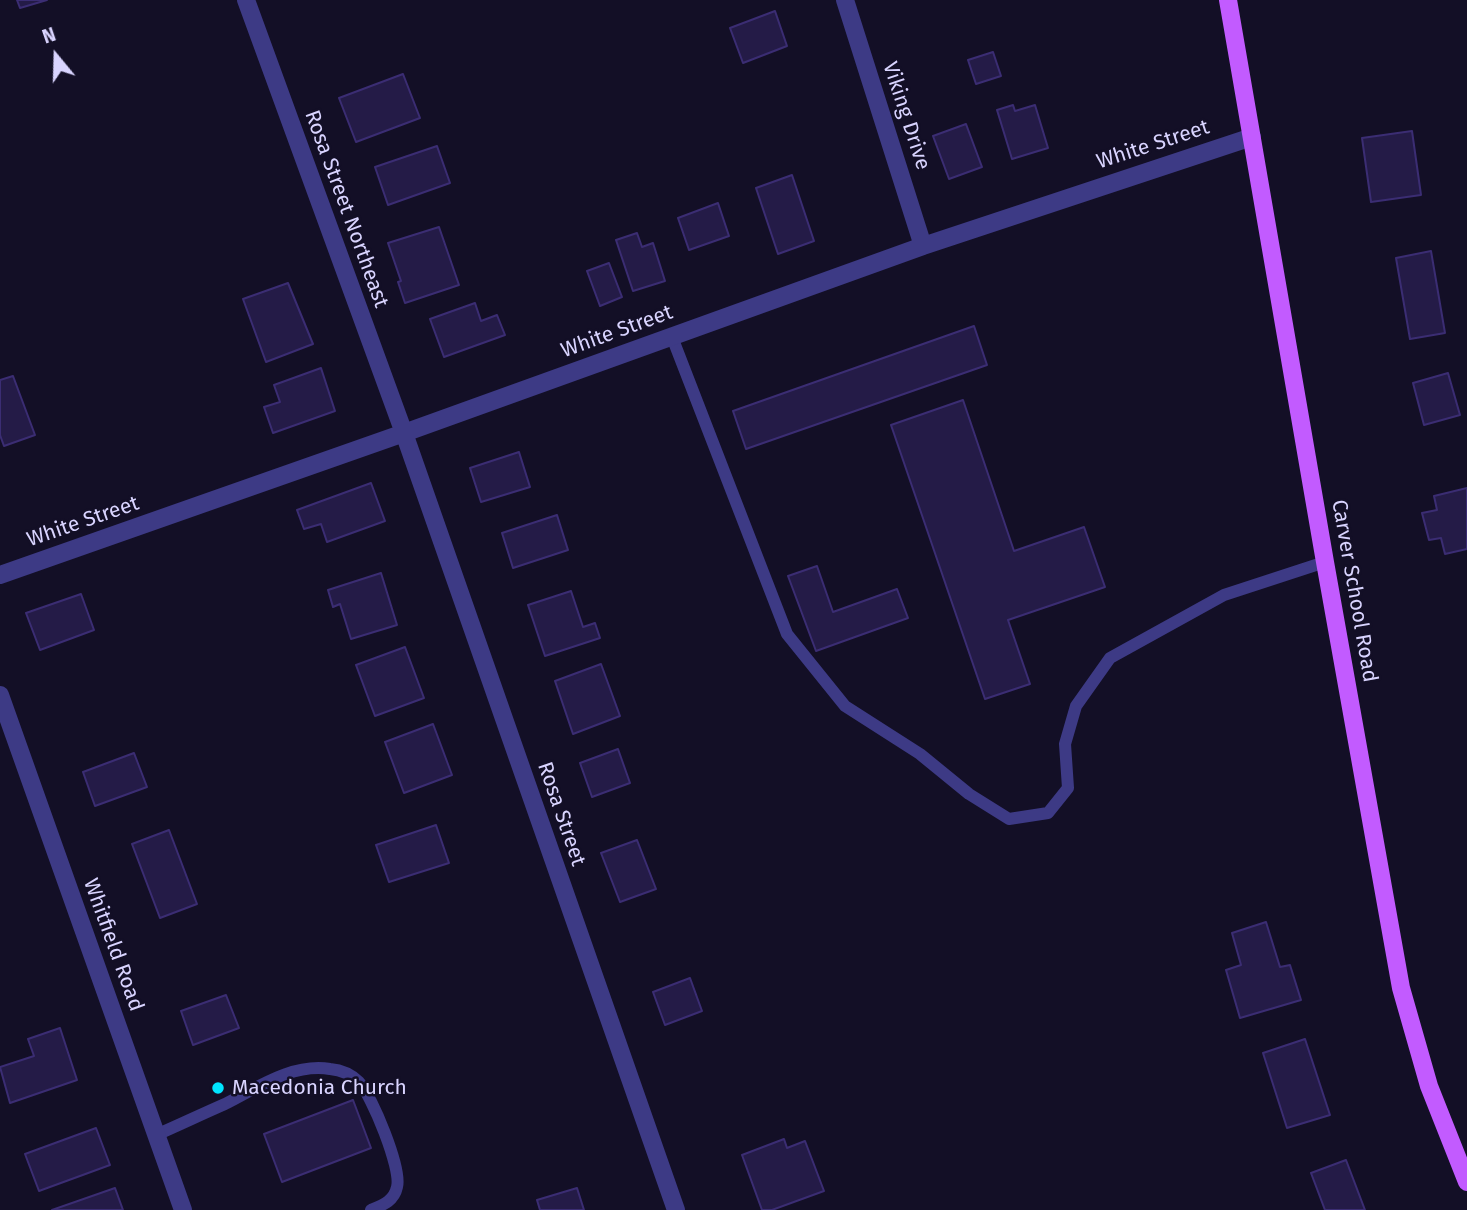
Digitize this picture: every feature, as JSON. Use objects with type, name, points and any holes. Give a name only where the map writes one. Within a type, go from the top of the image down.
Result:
[{"type":"main road","name":"Carver School Road","points":[[1228,0],[1401,988],[1429,1086],[1467,1182]]},
{"type":"street","name":"Rosa Street Northeast","points":[[246,0],[404,433]]},
{"type":"street","name":"Viking Drive","points":[[845,0],[923,246]]},
{"type":"street","name":"White Street","points":[[0,575],[923,246],[1252,137]]},
{"type":"street","name":"Rosa Street","points":[[404,433],[676,1210]]},
{"type":"street","name":"Whitfield Road","points":[[0,695],[183,1210]]},
{"type":"lane","points":[[673,337],[787,634],[845,706],[920,754],[969,794],[1009,819],[1048,813],[1068,788],[1065,744],[1076,706],[1110,658],[1224,595],[1325,562]]},
{"type":"lane","points":[[156,1135],[272,1079],[299,1070],[328,1068],[346,1073],[360,1083],[379,1119],[391,1148],[398,1185],[390,1202],[370,1210]]},
{"type":"building","points":[[17,0],[47,0],[20,8]]},
{"type":"building","points":[[775,11],[787,46],[743,63],[730,28]]},
{"type":"building","points":[[993,52],[1001,76],[976,84],[968,60]]},
{"type":"building","points":[[403,74],[420,118],[356,142],[339,98]]},
{"type":"building","points":[[1013,105],[1015,111],[1035,105],[1048,148],[1012,159],[997,110]]},
{"type":"building","points":[[966,124],[982,167],[949,179],[933,136]]},
{"type":"building","points":[[1412,131],[1421,195],[1371,202],[1362,138]]},
{"type":"building","points":[[437,146],[450,183],[388,205],[375,167]]},
{"type":"building","points":[[792,175],[814,241],[778,254],[756,188]]},
{"type":"building","points":[[718,203],[729,236],[689,250],[678,218]]},
{"type":"building","points":[[439,227],[459,285],[405,303],[398,282],[401,281],[388,243]]},
{"type":"building","points":[[637,233],[642,247],[653,243],[665,281],[633,291],[616,240]]},
{"type":"building","points":[[1431,251],[1445,333],[1410,339],[1396,258]]},
{"type":"building","points":[[609,263],[622,297],[600,306],[587,271]]},
{"type":"building","points":[[288,283],[313,344],[266,362],[243,299]]},
{"type":"building","points":[[475,303],[481,321],[497,315],[505,335],[444,357],[430,319]]},
{"type":"building","points":[[974,326],[987,365],[746,449],[733,411]]},
{"type":"building","points":[[321,368],[335,411],[273,433],[264,407],[280,402],[274,385]]},
{"type":"building","points":[[1448,373],[1460,415],[1424,425],[1413,383]]},
{"type":"building","points":[[13,376],[35,435],[4,446],[0,435],[0,380]]},
{"type":"building","points":[[963,400],[1014,551],[1084,527],[1105,587],[1008,620],[1030,684],[985,699],[891,425]]},
{"type":"building","points":[[519,452],[530,487],[481,502],[470,468]]},
{"type":"building","points":[[371,483],[385,521],[327,542],[321,524],[304,529],[297,510]]},
{"type":"building","points":[[1467,488],[1467,549],[1445,554],[1441,538],[1429,540],[1422,513],[1437,510],[1434,496]]},
{"type":"building","points":[[557,515],[568,550],[513,568],[502,533]]},
{"type":"building","points":[[817,566],[833,612],[897,589],[908,618],[816,651],[788,576]]},
{"type":"building","points":[[381,573],[397,625],[351,639],[340,604],[333,607],[328,590]]},
{"type":"building","points":[[571,591],[583,627],[595,623],[600,638],[545,656],[528,605]]},
{"type":"building","points":[[81,594],[94,630],[40,650],[26,613]]},
{"type":"building","points":[[405,647],[424,698],[375,716],[356,665]]},
{"type":"building","points":[[601,664],[620,716],[573,734],[555,681]]},
{"type":"building","points":[[433,724],[452,775],[404,793],[385,742]]},
{"type":"building","points":[[618,749],[630,783],[592,797],[580,763]]},
{"type":"building","points":[[134,753],[147,787],[95,806],[83,772]]},
{"type":"building","points":[[436,825],[449,863],[389,882],[376,845]]},
{"type":"building","points":[[169,830],[197,904],[160,918],[132,844]]},
{"type":"building","points":[[637,840],[656,889],[620,902],[601,853]]},
{"type":"building","points":[[1266,922],[1280,967],[1290,965],[1301,1000],[1240,1018],[1226,970],[1241,965],[1232,933]]},
{"type":"building","points":[[690,978],[702,1011],[665,1025],[653,992]]},
{"type":"building","points":[[226,995],[239,1028],[193,1045],[181,1011]]},
{"type":"building","points":[[60,1028],[77,1080],[10,1103],[0,1067],[34,1056],[28,1039]]},
{"type":"building","points":[[1305,1039],[1330,1115],[1287,1128],[1263,1053]]},
{"type":"building","points":[[353,1100],[371,1148],[282,1182],[264,1134]]},
{"type":"building","points":[[96,1128],[110,1165],[39,1191],[25,1154]]},
{"type":"building","points":[[784,1139],[787,1148],[805,1141],[824,1191],[772,1210],[762,1210],[742,1155]]},
{"type":"building","points":[[1346,1160],[1365,1210],[1325,1210],[1311,1173]]},
{"type":"building","points":[[115,1188],[123,1210],[52,1210]]},
{"type":"building","points":[[577,1188],[584,1210],[540,1210],[537,1200]]},
{"type":"place","name":"Macedonia Church","points":[[218,1088]]}]
